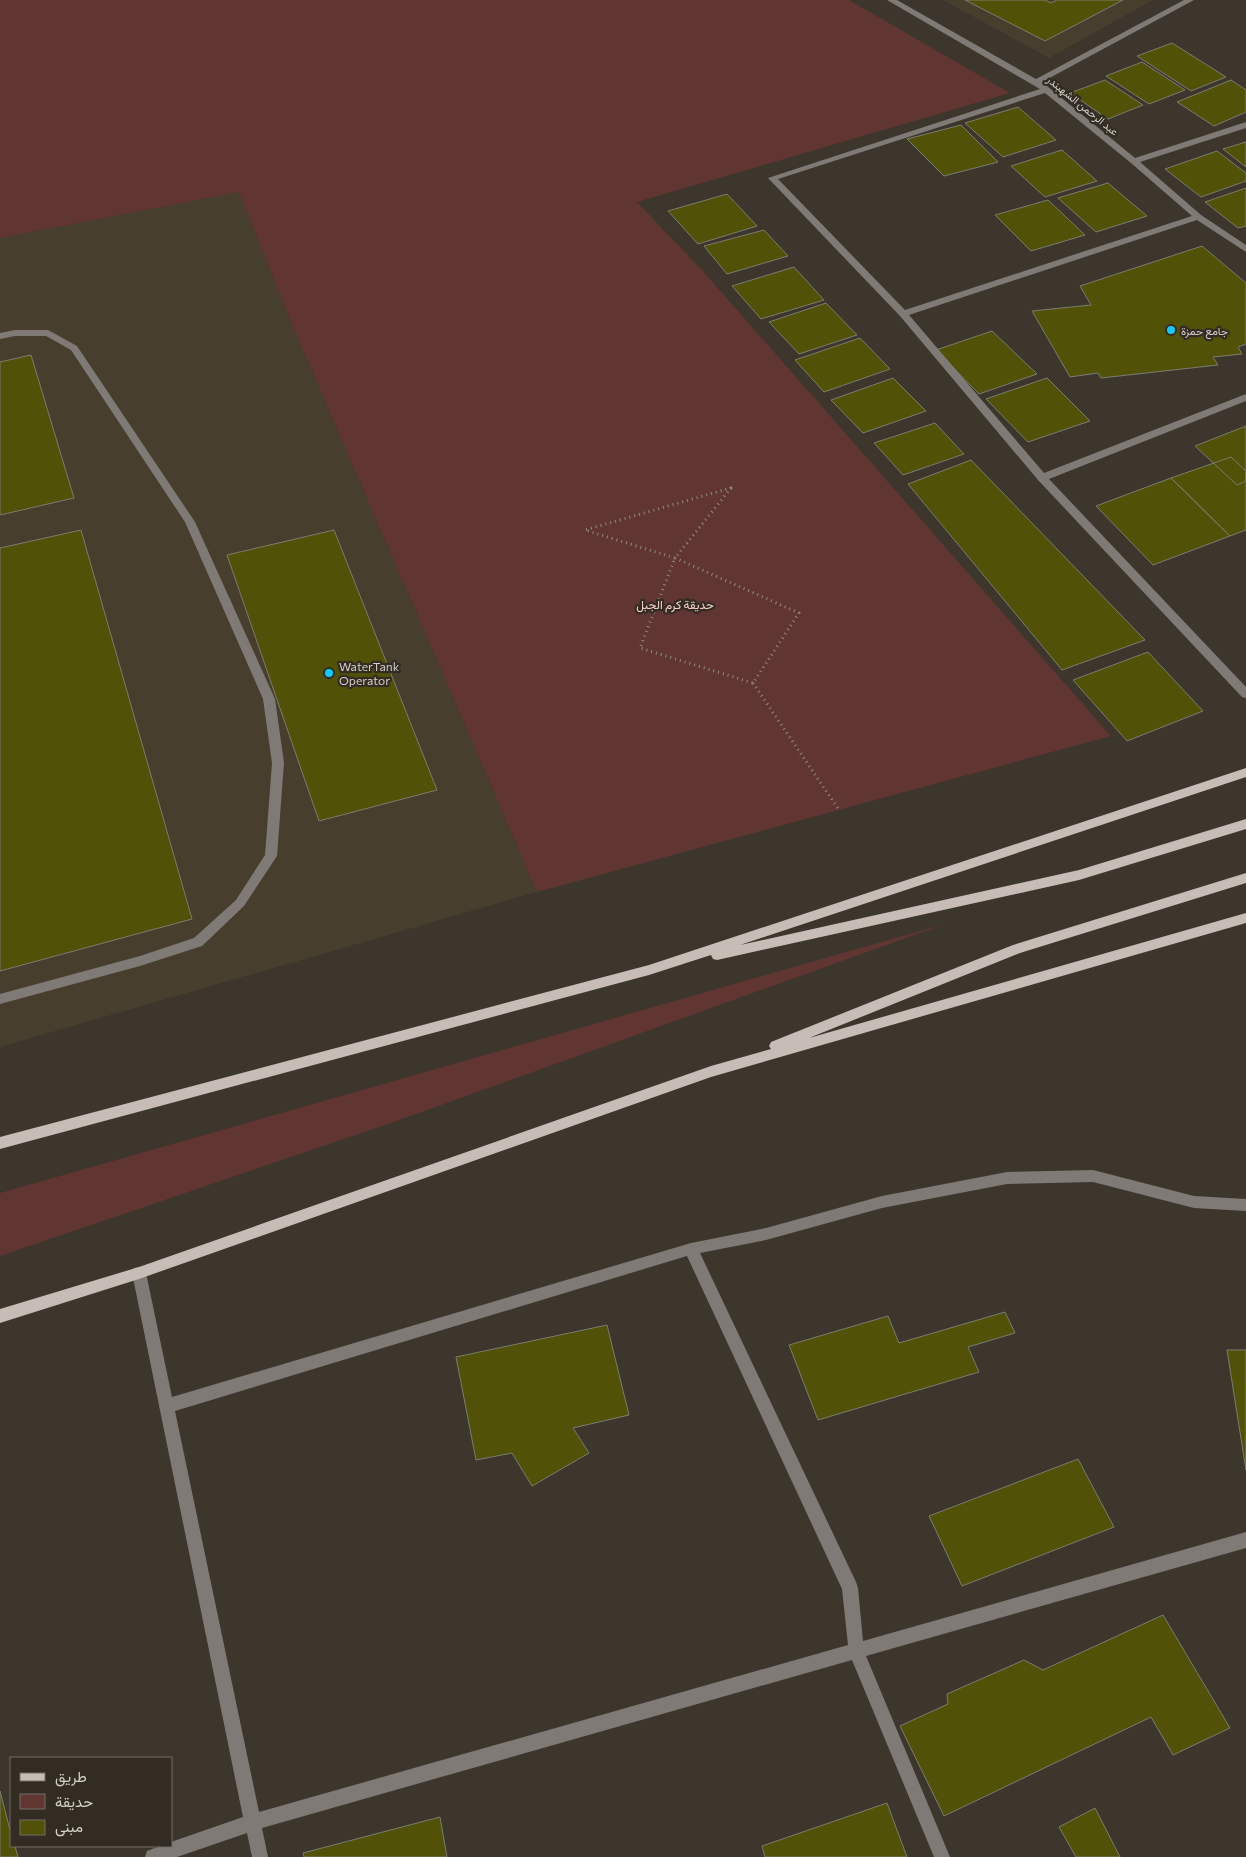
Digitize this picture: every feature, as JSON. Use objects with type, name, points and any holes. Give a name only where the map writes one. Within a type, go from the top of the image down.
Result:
[{"type":"main road","points":[[649,970],[1246,772]]},
{"type":"main road","points":[[0,1143],[649,970],[1079,875],[1246,824]]},
{"type":"main road","points":[[0,1316],[139,1273],[711,1072],[1017,949],[1246,878]]},
{"type":"main road","points":[[711,1072],[1246,918]]},
{"type":"street","name":"عبد الرحمن الشهبندر","points":[[891,0],[1036,82],[1134,161],[1198,217],[1246,249]]},
{"type":"street","points":[[1036,82],[1190,0]]},
{"type":"street","points":[[1047,90],[772,178],[903,314],[1042,478],[1246,694]]},
{"type":"street","points":[[1134,161],[1246,125]]},
{"type":"street","points":[[903,314],[1198,217]]},
{"type":"street","points":[[0,336],[15,333],[48,333],[74,348],[152,463],[190,522],[269,699],[278,763],[271,856],[240,903],[198,942],[140,961],[0,999]]},
{"type":"street","points":[[1042,478],[1246,397]]},
{"type":"street","points":[[167,1406],[691,1249],[766,1234],[882,1202],[1007,1178],[1093,1176],[1194,1202],[1246,1205]]},
{"type":"street","points":[[691,1249],[850,1588],[856,1650],[942,1857]]},
{"type":"street","points":[[139,1273],[260,1857]]},
{"type":"street","points":[[153,1857],[253,1822],[1246,1540]]},
{"type":"path","points":[[752,683],[799,613],[674,558],[585,530],[731,488],[674,558],[640,648],[752,683],[839,810]]},
{"type":"shaded area","points":[[943,0],[1153,0],[1049,58]]},
{"type":"shaded area","points":[[239,191],[296,334],[537,892],[0,1047],[0,238]]},
{"type":"green space","name":"حديقة كرم الجبل","points":[[0,0],[849,0],[1010,93],[637,202],[703,271],[1111,736],[537,892],[296,334],[239,192],[0,238]]},
{"type":"green space","points":[[945,924],[391,1123],[0,1256],[0,1193]]},
{"type":"building","points":[[965,0],[1045,0],[1051,3],[1057,0],[1123,0],[1045,41]]},
{"type":"building","points":[[1172,43],[1226,77],[1191,91],[1137,56]]},
{"type":"building","points":[[1142,62],[1185,90],[1149,104],[1106,76]]},
{"type":"building","points":[[1105,80],[1143,105],[1108,119],[1070,93]]},
{"type":"building","points":[[1231,80],[1246,90],[1246,112],[1214,126],[1177,102]]},
{"type":"building","points":[[1018,107],[1056,140],[1003,157],[965,123]]},
{"type":"building","points":[[961,125],[998,162],[944,176],[907,139]]},
{"type":"building","points":[[1246,142],[1246,167],[1223,149]]},
{"type":"building","points":[[1062,150],[1097,181],[1045,197],[1011,166]]},
{"type":"building","points":[[1217,151],[1246,173],[1246,181],[1201,197],[1165,169]]},
{"type":"building","points":[[1108,183],[1147,216],[1096,232],[1058,198]]},
{"type":"building","points":[[1246,188],[1246,226],[1238,228],[1205,202]]},
{"type":"building","points":[[727,194],[757,226],[698,244],[668,211]]},
{"type":"building","points":[[1048,200],[1085,235],[1031,251],[995,215]]},
{"type":"building","points":[[764,230],[788,256],[727,274],[704,246]]},
{"type":"building","points":[[1202,246],[1246,283],[1246,344],[1238,347],[1242,354],[1213,357],[1218,365],[1101,378],[1098,373],[1070,377],[1032,311],[1091,305],[1080,286]]},
{"type":"building","points":[[794,267],[824,300],[761,319],[732,286]]},
{"type":"building","points":[[826,303],[857,335],[799,354],[769,322]]},
{"type":"building","points":[[992,331],[1037,374],[979,394],[936,350]]},
{"type":"building","points":[[860,338],[890,369],[824,392],[795,360]]},
{"type":"building","points":[[31,355],[74,498],[0,515],[0,362]]},
{"type":"building","points":[[893,378],[926,411],[863,433],[831,400]]},
{"type":"building","points":[[1047,378],[1090,421],[1028,442],[986,399]]},
{"type":"building","points":[[935,423],[964,454],[903,475],[874,443]]},
{"type":"building","points":[[1246,426],[1246,481],[1237,485],[1195,446]]},
{"type":"building","points":[[1231,457],[1246,471],[1246,530],[1230,536],[1171,478]]},
{"type":"building","points":[[971,460],[1145,640],[1062,670],[908,484]]},
{"type":"building","points":[[1171,478],[1230,536],[1153,565],[1096,506]]},
{"type":"building","points":[[81,530],[192,919],[0,971],[0,548]]},
{"type":"building","name":"WaterTank Operator","points":[[334,530],[437,790],[319,821],[227,555]]},
{"type":"building","points":[[1148,652],[1203,711],[1127,741],[1073,680]]},
{"type":"building","points":[[1005,1312],[1015,1333],[968,1347],[979,1372],[818,1420],[789,1345],[888,1316],[899,1343]]},
{"type":"building","points":[[607,1325],[629,1415],[573,1428],[589,1453],[532,1486],[512,1453],[476,1460],[456,1357]]},
{"type":"building","points":[[1227,1350],[1246,1350],[1246,1470]]},
{"type":"building","points":[[1078,1459],[1114,1527],[962,1586],[929,1516]]},
{"type":"building","points":[[1163,1615],[1230,1728],[1173,1755],[1151,1717],[944,1816],[900,1726],[948,1704],[947,1694],[1024,1660],[1043,1670]]},
{"type":"building","points":[[0,1791],[10,1830],[10,1847],[15,1847],[18,1857],[0,1857]]},
{"type":"building","points":[[887,1803],[907,1857],[765,1857],[762,1846]]},
{"type":"building","points":[[1095,1808],[1120,1857],[1076,1857],[1059,1827]]},
{"type":"building","points":[[440,1817],[447,1857],[304,1857],[303,1853]]},
{"type":"place","name":"جامع حمزة","points":[[1171,330]]},
{"type":"place","name":"WaterTank Operator","points":[[329,673]]}]
